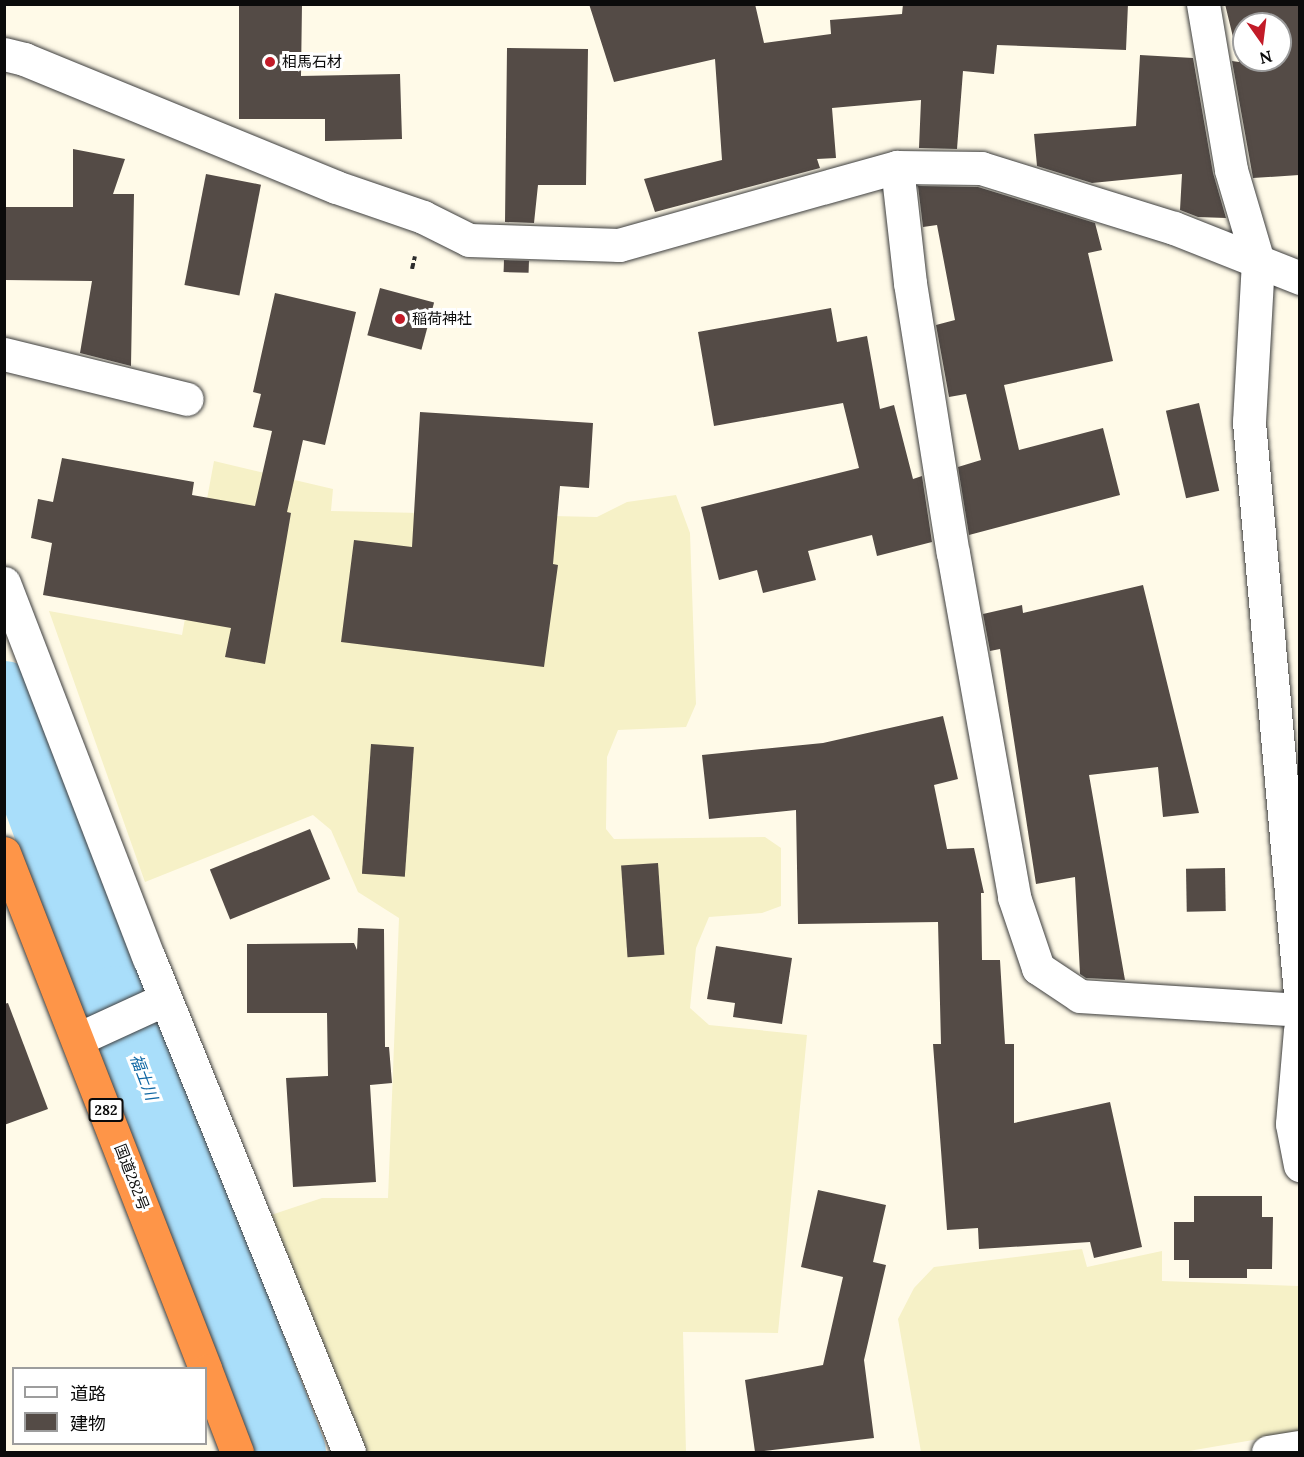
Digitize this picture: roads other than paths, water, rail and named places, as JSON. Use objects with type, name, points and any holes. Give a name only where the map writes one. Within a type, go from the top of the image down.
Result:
[{"type":"highway","name":"国道282号","points":[[4,853],[80,1038],[204,1367]]},
{"type":"highway","name":"国道282号","points":[[207,1375],[237,1452]]},
{"type":"street","points":[[1203,4],[1231,170],[1258,261],[1249,422],[1299,994]]},
{"type":"street","points":[[4,54],[24,59],[336,187],[423,218],[470,240],[619,245],[897,167],[981,168],[1174,228],[1299,278]]},
{"type":"street","points":[[897,167],[919,342],[1011,886],[1038,968],[1080,996],[1299,1010]]},
{"type":"street","points":[[4,354],[187,399]]},
{"type":"street","points":[[4,583],[164,1000],[349,1452]]},
{"type":"street","points":[[80,1038],[164,1000]]},
{"type":"street","points":[[1299,1030],[1292,1124],[1299,1165]]},
{"type":"street","points":[[1268,1452],[1299,1447]]},
{"type":"waterway","name":"福士川","points":[[4,699],[116,1004],[288,1452]]},
{"type":"place","name":"相馬石材","points":[[270,62]]},
{"type":"place","name":"稲荷神社","points":[[400,319]]}]
